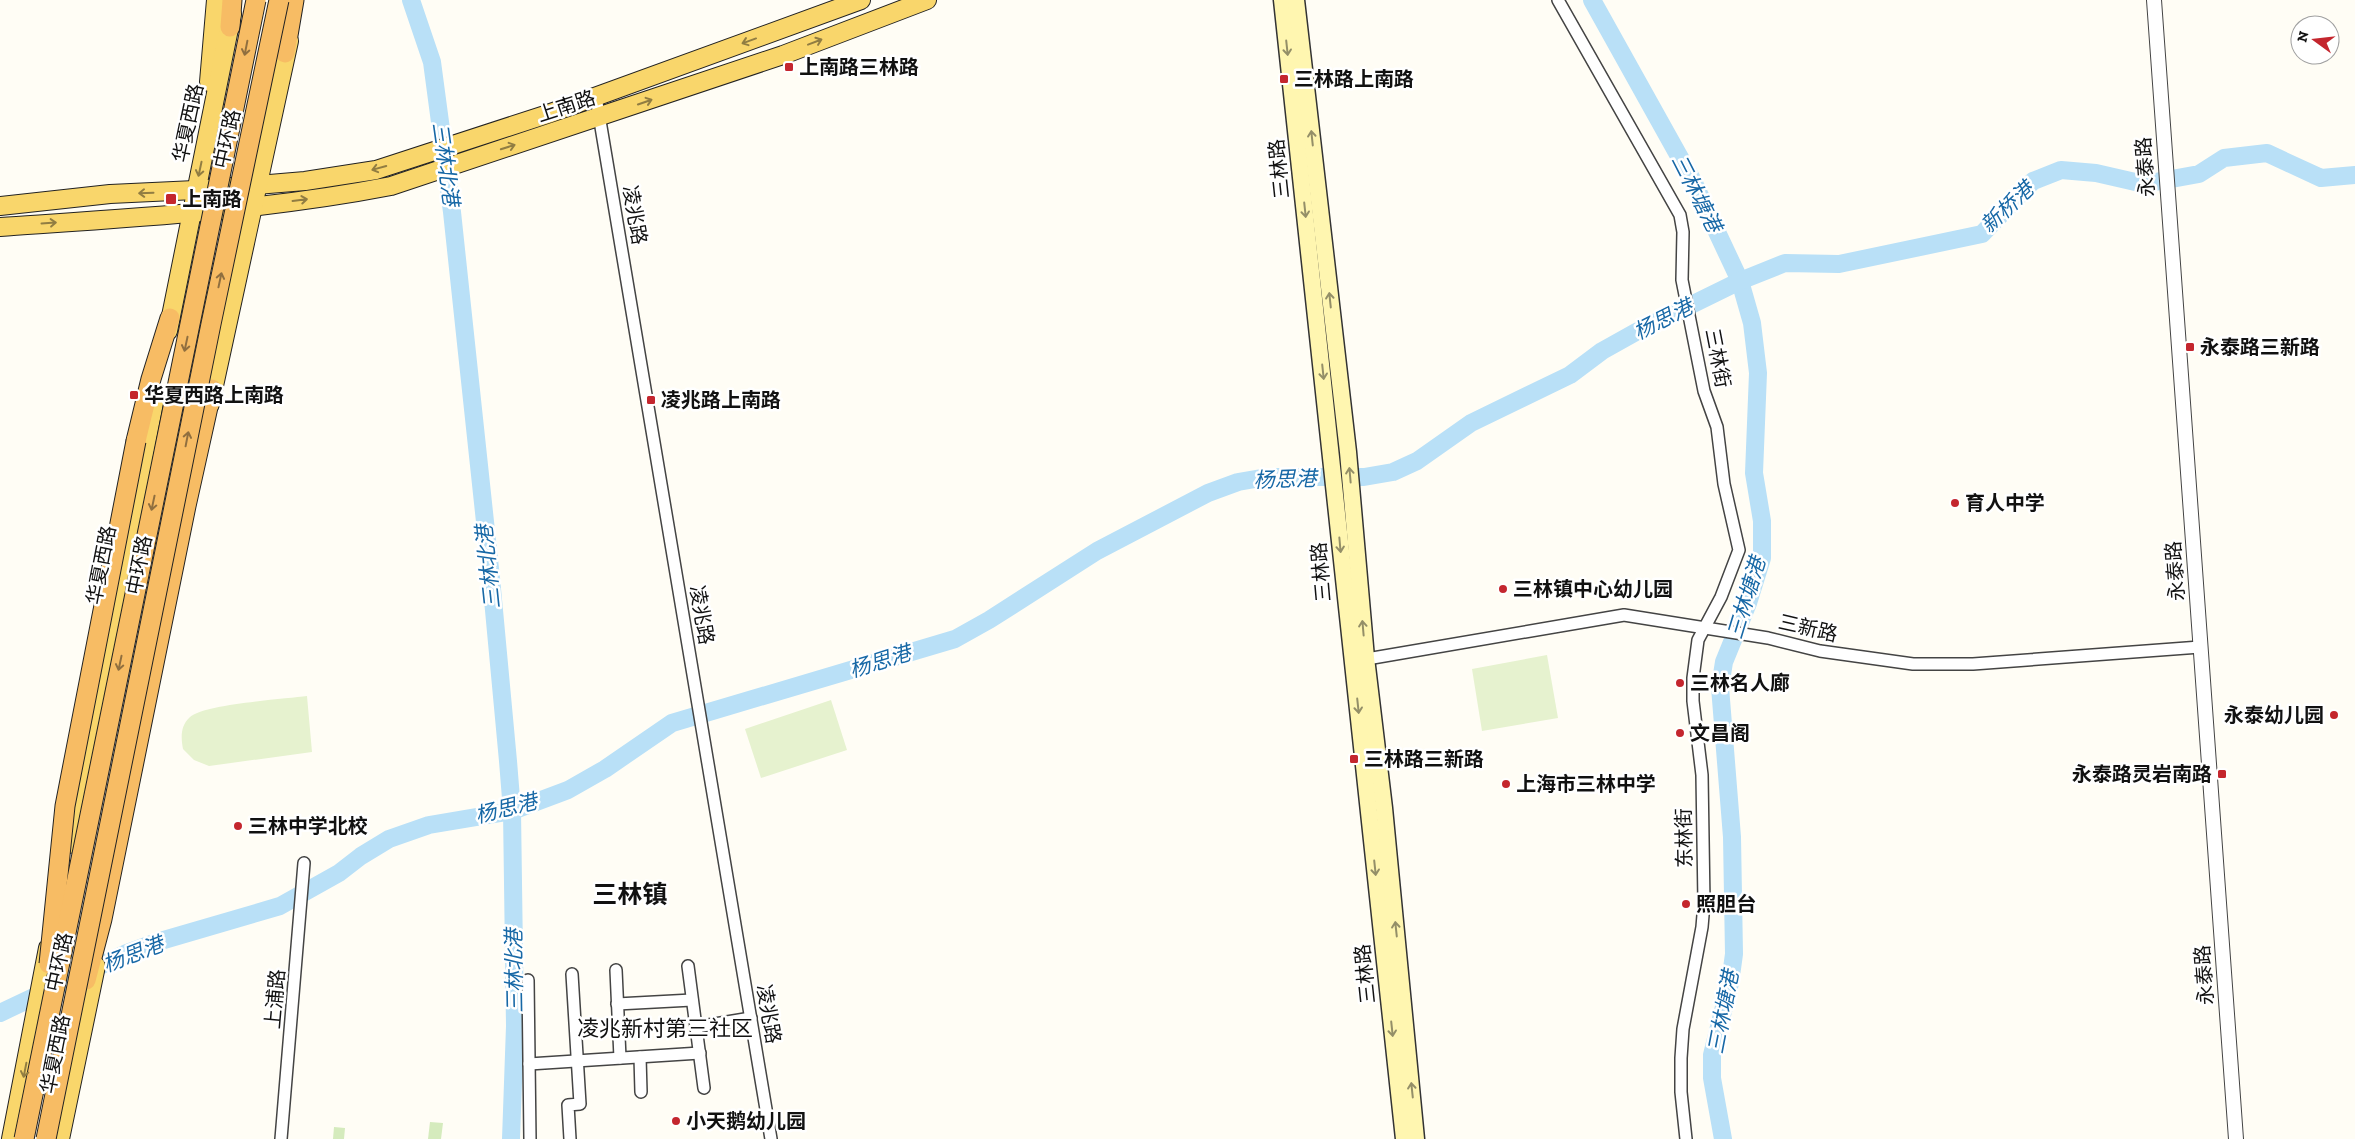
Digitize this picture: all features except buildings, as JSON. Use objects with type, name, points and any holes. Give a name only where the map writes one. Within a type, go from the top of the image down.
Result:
[{"type":"highway","points":[[230,27],[233,0]]},
{"type":"highway","name":"中环路","points":[[24,1139],[39,1029],[256,0]]},
{"type":"highway","name":"中环路","points":[[46,1139],[209,334],[279,0]]},
{"type":"highway","points":[[285,52],[294,0]]},
{"type":"highway","points":[[39,1029],[51,940],[65,806],[136,441],[151,379],[170,318]]},
{"type":"highway","points":[[46,1139],[102,919],[186,506],[212,389]]},
{"type":"main road","points":[[204,147],[216,0]]},
{"type":"main road","name":"华夏西路","points":[[256,185],[266,85],[283,0]]},
{"type":"main road","name":"华夏西路","points":[[60,1139],[89,995],[184,562],[212,389],[285,52],[300,0]]},
{"type":"main road","name":"上南路","points":[[0,206],[110,194],[195,190],[305,181],[376,170],[596,97],[860,0]]},
{"type":"main road","name":"三林路","points":[[1282,0],[1340,453]]},
{"type":"main road","name":"三林路","points":[[1296,0],[1404,1139]]},
{"type":"main road","name":"上南路","points":[[0,227],[191,214],[352,193],[391,186],[783,55],[921,1]]},
{"type":"main road","name":"华夏西路","points":[[11,1139],[39,1029],[44,969],[195,190],[230,27]]},
{"type":"main road","name":"三林路","points":[[1360,660],[1384,808],[1416,1139]]},
{"type":"street","name":"三林街","points":[[1558,0],[1680,215],[1682,280],[1692,320],[1704,391],[1717,427],[1724,484],[1738,545],[1730,579],[1709,627]]},
{"type":"street","name":"永泰路","points":[[2154,0],[2236,1139]]},
{"type":"street","name":"凌兆路","points":[[596,97],[771,1139]]},
{"type":"street","name":"三新路","points":[[1360,660],[1624,615],[1759,636],[1820,651],[1884,660],[1942,665],[2200,647]]},
{"type":"street","name":"东林街","points":[[1686,1139],[1681,1092],[1681,1048],[1688,996],[1702,927],[1704,903],[1702,775],[1692,690],[1698,640],[1709,627]]},
{"type":"street","name":"上浦路","points":[[281,1139],[304,863]]},
{"type":"street","points":[[688,966],[704,1088]]},
{"type":"street","points":[[616,970],[620,1058]]},
{"type":"street","points":[[570,1139],[568,1105],[580,1104],[572,974]]},
{"type":"street","points":[[528,980],[530,1139]]},
{"type":"street","points":[[617,1004],[692,1000]]},
{"type":"street","points":[[696,1027],[751,1018]]},
{"type":"street","points":[[529,1064],[700,1053]]},
{"type":"street","points":[[640,1057],[641,1092]]},
{"type":"green space","points":[[1547,655],[1558,718],[1482,731],[1472,669]]},
{"type":"green space","points":[[307,696],[312,752],[209,766],[194,760],[183,749],[182,736],[184,724],[198,712],[227,705]]},
{"type":"green space","points":[[831,700],[847,750],[761,778],[745,729]]},
{"type":"green space","points":[[430,1122],[443,1123],[441,1139],[428,1139]]},
{"type":"green space","points":[[334,1127],[345,1128],[344,1139],[333,1139]]},
{"type":"waterway","name":"三林北港","points":[[411,0],[432,62],[452,212],[491,578],[508,761],[512,811],[515,1026],[511,1139]]},
{"type":"waterway","name":"三林塘港","points":[[1592,0],[1694,183],[1740,281],[1752,323],[1758,373],[1754,473],[1762,521],[1762,558],[1748,603],[1724,662],[1720,687],[1732,837],[1734,954],[1730,983],[1712,1055],[1712,1078],[1723,1139]]},
{"type":"waterway","name":"杨思港","points":[[0,1013],[127,953],[157,942],[280,906],[339,873],[361,856],[389,839],[429,825],[512,811],[568,790],[605,769],[672,723],[955,639],[989,620],[1097,551],[1208,493],[1238,482],[1267,477],[1364,477],[1393,472],[1417,461],[1471,423],[1570,375],[1602,351],[1636,332],[1740,281],[1785,263],[1839,264],[1982,234],[2033,181],[2061,170],[2096,173],[2144,184],[2199,174],[2224,158],[2267,153],[2321,178],[2355,175]]},
{"type":"place","name":"上南路三林路","points":[[789,67]]},
{"type":"place","name":"三林路上南路","points":[[1284,79]]},
{"type":"place","name":"上南路","points":[[171,199]]},
{"type":"place","name":"永泰路三新路","points":[[2190,347]]},
{"type":"place","name":"华夏西路上南路","points":[[134,395]]},
{"type":"place","name":"凌兆路上南路","points":[[651,400]]},
{"type":"place","name":"育人中学","points":[[1955,503]]},
{"type":"place","name":"三林镇中心幼儿园","points":[[1503,589]]},
{"type":"place","name":"三林名人廊","points":[[1680,683]]},
{"type":"place","name":"永泰幼儿园","points":[[2334,715]]},
{"type":"place","name":"文昌阁","points":[[1680,733]]},
{"type":"place","name":"三林路三新路","points":[[1354,759]]},
{"type":"place","name":"永泰路灵岩南路","points":[[2222,774]]},
{"type":"place","name":"上海市三林中学","points":[[1506,784]]},
{"type":"place","name":"三林中学北校","points":[[238,826]]},
{"type":"place","name":"照胆台","points":[[1686,904]]},
{"type":"place","name":"小天鹅幼儿园","points":[[676,1121]]},
{"type":"district","name":"三林镇","points":[[630,894]]},
{"type":"district","name":"凌兆新村第三社区","points":[[665,1028]]},
{"type":"water label","name":"新桥港","points":[[2007,207]]}]
